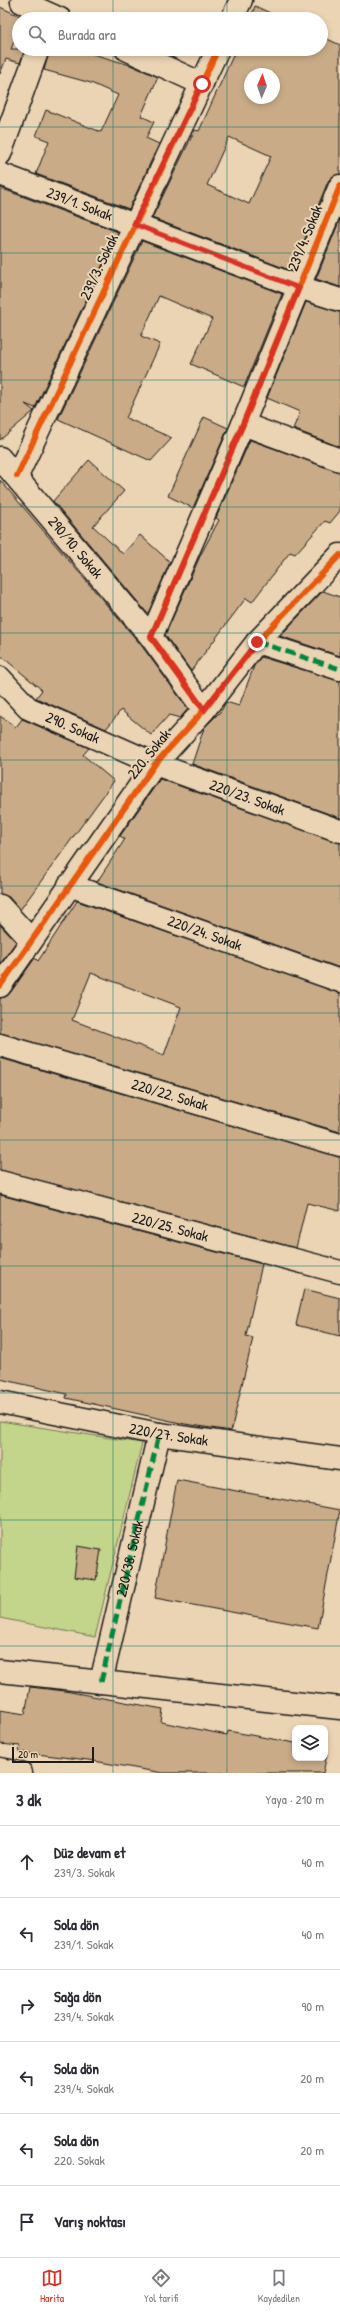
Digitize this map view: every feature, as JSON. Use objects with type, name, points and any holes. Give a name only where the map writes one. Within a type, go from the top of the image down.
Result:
[{"type":"street","points":[[235,12],[241,0]]},
{"type":"street","points":[[25,7],[40,12]]},
{"type":"street","points":[[0,154],[35,56]]},
{"type":"street","points":[[141,56],[202,84]]},
{"type":"street","name":"239/3. Sokak","points":[[17,476],[134,224],[215,56]]},
{"type":"street","name":"239/1. Sokak","points":[[0,174],[299,288],[340,300]]},
{"type":"street","name":"239/4. Sokak","points":[[151,637],[243,424],[340,186]]},
{"type":"street","points":[[243,424],[340,460]]},
{"type":"street","name":"290/10. Sokak","points":[[0,458],[17,476],[151,637]]},
{"type":"street","name":"220. Sokak","points":[[0,986],[69,884],[155,764],[204,710],[257,642],[340,555]]},
{"type":"street","points":[[151,637],[204,710]]},
{"type":"street","points":[[257,642],[340,669]]},
{"type":"street","name":"290. Sokak","points":[[0,678],[28,708],[155,764]]},
{"type":"street","name":"220/23. Sokak","points":[[155,764],[340,831]]},
{"type":"street","name":"220/24. Sokak","points":[[69,884],[340,981]]},
{"type":"street","points":[[0,906],[30,940]]},
{"type":"street","name":"220/22. Sokak","points":[[0,1045],[340,1145]]},
{"type":"street","name":"220/25. Sokak","points":[[0,1182],[340,1272]]},
{"type":"street","name":"220/27. Sokak","points":[[0,1402],[159,1434],[340,1459]]},
{"type":"street","name":"220/38. Sokak","points":[[101,1682],[159,1434]]},
{"type":"street","points":[[0,1671],[340,1708]]},
{"type":"street","points":[[0,1770],[21,1773]]},
{"type":"green space","points":[[0,1421],[142,1443],[95,1637],[0,1618]]},
{"type":"building","points":[[255,6],[268,12],[253,12]]},
{"type":"building","points":[[0,7],[12,12],[12,56],[22,56],[20,63],[6,59],[0,74]]},
{"type":"building","points":[[328,39],[340,45],[340,174],[333,176],[328,181],[292,271],[152,218],[195,130],[199,131],[233,56],[328,56]],"holes":[[[229,137],[271,156],[249,204],[207,185]]]},
{"type":"building","points":[[48,56],[100,56],[130,65],[158,77],[141,116],[154,122],[146,138],[159,144],[129,209],[36,174],[49,141],[36,136],[46,110],[101,132],[118,95],[91,83],[44,70]]},
{"type":"building","points":[[0,188],[118,232],[35,408],[25,404],[34,411],[0,440]]},
{"type":"building","points":[[340,219],[340,287],[316,279]]},
{"type":"building","points":[[142,241],[282,294],[244,387],[191,364],[212,319],[159,296],[141,336],[160,344],[126,418],[172,438],[151,461],[58,419]]},
{"type":"building","points":[[306,302],[340,312],[340,447],[293,429],[300,412],[267,398]]},
{"type":"building","points":[[204,417],[228,428],[193,508],[168,496]]},
{"type":"building","points":[[250,440],[340,472],[340,511],[330,523],[325,521],[295,554],[290,552],[252,602],[246,598],[191,671],[165,635],[201,554],[219,520],[216,518]]},
{"type":"building","points":[[89,460],[124,491],[93,526],[123,554],[140,535],[170,562],[148,614],[53,501]]},
{"type":"building","points":[[0,480],[141,645],[188,709],[180,718],[169,715],[151,735],[121,710],[106,729],[36,698],[42,690],[0,655]]},
{"type":"building","points":[[323,591],[340,597],[340,656],[280,636]]},
{"type":"building","points":[[261,657],[340,681],[340,818],[192,764],[204,728],[221,711],[226,702],[239,706],[254,666]]},
{"type":"building","points":[[0,716],[16,727],[22,719],[89,748],[83,755],[114,781],[20,910],[9,897],[0,894]]},
{"type":"building","points":[[160,779],[340,843],[340,968],[97,882],[125,839],[120,836]]},
{"type":"building","points":[[77,901],[340,993],[340,1132],[0,1033],[0,998],[10,993],[35,958],[38,961]],"holes":[[[91,973],[181,1007],[164,1055],[72,1020]]]},
{"type":"building","points":[[0,925],[16,942],[0,964]]},
{"type":"building","points":[[0,1058],[340,1157],[340,1211],[307,1203],[296,1248],[0,1170]]},
{"type":"building","points":[[0,1195],[262,1264],[246,1336],[253,1338],[231,1431],[185,1424],[66,1398],[67,1394],[0,1379]]},
{"type":"building","points":[[304,1289],[340,1298],[340,1336],[296,1325]]},
{"type":"building","points":[[177,1480],[340,1510],[318,1628],[155,1598]]},
{"type":"building","points":[[78,1546],[101,1550],[96,1580],[74,1577]]},
{"type":"building","points":[[30,1687],[65,1691],[163,1709],[161,1722],[227,1735],[228,1731],[292,1742],[292,1761],[326,1761],[323,1773],[163,1773],[88,1760],[19,1752],[20,1746],[0,1744],[0,1710],[25,1714]]},
{"type":"marked path","points":[[257,642],[340,669]]},
{"type":"marked path","points":[[101,1682],[159,1434]]},
{"type":"cycle path","points":[[17,476],[215,56]]},
{"type":"cycle path","points":[[204,710],[151,637],[243,424],[340,186]]},
{"type":"cycle path","points":[[0,986],[155,764],[204,710],[257,642],[340,555]]},
{"type":"route","points":[[202,84],[134,224],[299,288],[243,424],[151,637],[204,710],[257,642]]}]
